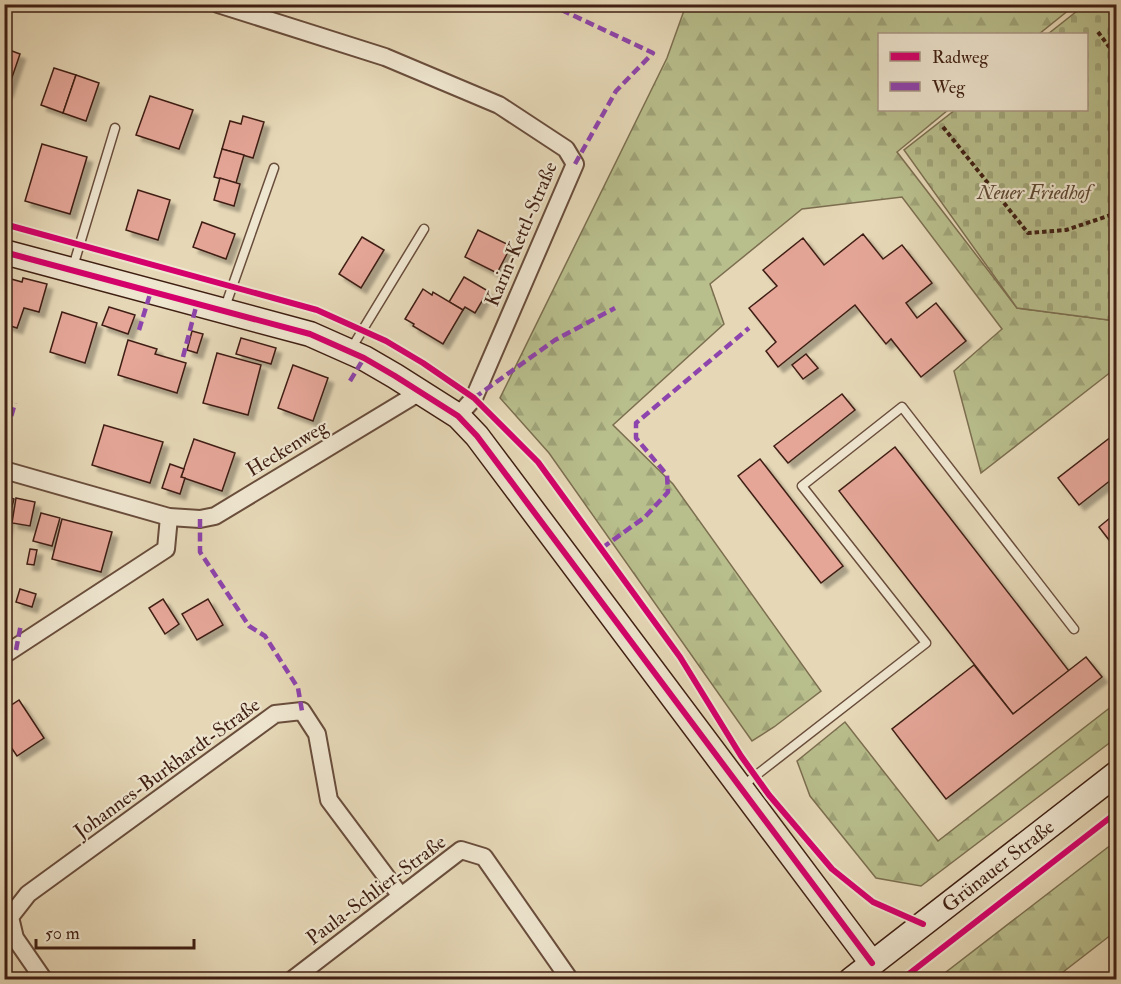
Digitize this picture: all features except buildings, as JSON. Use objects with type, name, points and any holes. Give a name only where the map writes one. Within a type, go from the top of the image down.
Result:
[{"type":"street","name":"Karin-Kettl-Straße","points":[[218,4],[385,57],[500,105],[566,149],[575,164],[474,398],[458,416]]},
{"type":"street","points":[[4,252],[310,334],[364,358],[458,416],[477,436],[872,963]]},
{"type":"street","name":"Heckenweg","points":[[4,470],[169,517],[200,519],[215,516],[420,392]]},
{"type":"street","points":[[4,656],[166,549],[169,517]]},
{"type":"street","name":"Johannes-Burkhardt-Straße","points":[[44,980],[15,938],[10,917],[28,894],[275,714],[302,711],[317,734],[329,800],[400,895]]},
{"type":"street","name":"Grünauer Straße","points":[[851,980],[1116,774]]},
{"type":"street","name":"Paula-Schlier-Straße","points":[[292,980],[461,850],[484,856],[570,980]]},
{"type":"lane","points":[[72,270],[115,128]]},
{"type":"lane","points":[[224,311],[274,168]]},
{"type":"lane","points":[[349,352],[423,229]]},
{"type":"lane","points":[[741,787],[926,643],[802,486],[902,407],[1074,629]]},
{"type":"path","points":[[1098,32],[1116,56]]},
{"type":"path","points":[[943,127],[1028,233],[1066,230],[1111,214],[1116,210]]},
{"type":"green space","name":"Neuer Friedhof","points":[[1086,4],[1116,5],[1116,321],[1017,308],[904,150],[954,111],[1088,111],[1088,33],[1049,33]]},
{"type":"green space","points":[[686,5],[1075,5],[1040,33],[878,33],[878,111],[947,111],[897,152],[1017,308],[1116,321],[1116,368],[981,473],[954,371],[1002,329],[902,197],[802,209],[710,284],[724,324],[613,425],[673,484],[821,691],[752,741],[549,453],[500,398],[667,58]]},
{"type":"green space","points":[[1116,703],[1116,738],[921,886],[876,878],[810,796],[797,761],[845,722],[938,841]]},
{"type":"green space","points":[[1116,841],[1116,931],[1054,979],[937,979]]},
{"type":"marked path","points":[[549,4],[653,53],[616,91],[575,164]]},
{"type":"marked path","points":[[139,330],[151,291]]},
{"type":"marked path","points":[[183,357],[197,303]]},
{"type":"marked path","points":[[474,398],[555,340],[615,308]]},
{"type":"marked path","points":[[602,548],[645,517],[668,492],[667,475],[636,438],[636,423],[749,328]]},
{"type":"marked path","points":[[350,381],[364,358]]},
{"type":"marked path","points":[[4,442],[15,403]]},
{"type":"marked path","points":[[200,519],[200,552],[249,626],[265,636],[298,688],[302,711]]},
{"type":"marked path","points":[[16,650],[21,624]]},
{"type":"cycle path","points":[[4,224],[317,310],[386,341],[474,398],[538,462],[680,657],[741,756],[769,795],[832,869],[873,902],[923,924]]},
{"type":"cycle path","points":[[4,252],[310,334],[364,358],[458,416],[477,436],[872,963]]},
{"type":"cycle path","points":[[901,980],[1116,813]]}]
